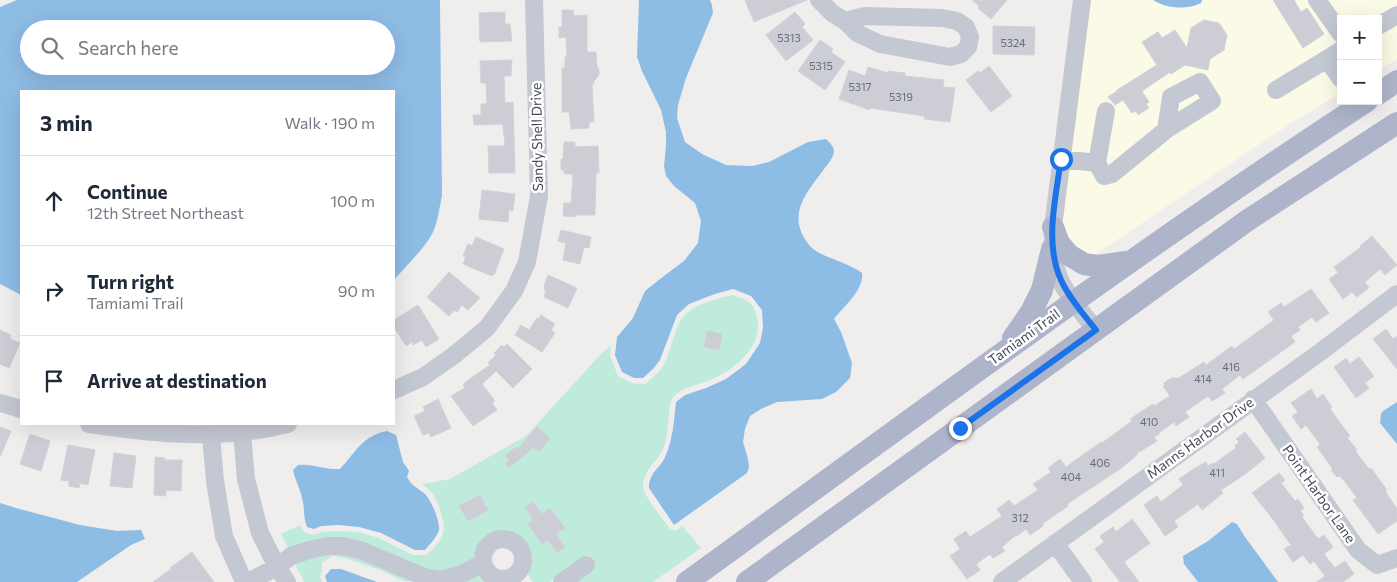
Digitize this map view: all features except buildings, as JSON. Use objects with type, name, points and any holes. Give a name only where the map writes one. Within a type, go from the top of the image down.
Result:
[{"type":"main road","points":[[1382,91],[1397,81]]},
{"type":"main road","name":"Tamiami Trail","points":[[687,582],[1074,301],[1357,105]]},
{"type":"main road","points":[[747,582],[1248,220],[1397,123]]},
{"type":"main road","points":[[1003,353],[1031,312],[1042,290],[1052,238],[1069,255],[1084,264],[1098,266],[1131,261]]},
{"type":"street","name":"Sandy Shell Drive","points":[[395,390],[423,377],[453,356],[487,328],[514,291],[526,262],[539,196],[534,0]]},
{"type":"street","points":[[819,0],[857,33],[880,44],[950,56],[961,54],[968,47],[970,37],[966,27],[950,19],[865,16],[845,21]]},
{"type":"street","points":[[1082,0],[1052,238],[1056,267],[1061,281],[1096,330]]},
{"type":"street","points":[[1317,0],[1337,28]]},
{"type":"street","points":[[1382,24],[1397,15]]},
{"type":"street","points":[[1276,90],[1334,54]]},
{"type":"street","points":[[1106,111],[1097,163],[1104,176],[1112,174],[1166,130]]},
{"type":"street","points":[[1061,159],[1097,163]]},
{"type":"street","name":"Manns Harbor Drive","points":[[1002,582],[1320,352],[1397,294]]},
{"type":"street","name":"Point Harbor Lane","points":[[1253,399],[1358,550],[1377,565],[1397,558]]},
{"type":"street","points":[[0,403],[20,409]]},
{"type":"street","points":[[96,425],[150,432],[210,435],[242,433],[283,425]]},
{"type":"street","points":[[242,433],[246,479],[260,533],[277,567],[287,582]]},
{"type":"street","points":[[210,435],[224,536],[244,582]]},
{"type":"street","points":[[508,539],[514,542],[522,553],[522,577],[501,579],[489,574],[483,563],[484,551],[487,546],[497,540],[508,539]]},
{"type":"street","points":[[1055,544],[1083,582]]},
{"type":"street","points":[[248,582],[277,567],[291,556],[328,546],[342,546],[360,550],[426,578],[440,580],[462,574],[483,563]]},
{"type":"street","points":[[562,582],[586,565]]},
{"type":"shaded area","points":[[1088,0],[1153,0],[1156,2],[1201,3],[1202,0],[1397,0],[1397,59],[1382,68],[1382,15],[1337,15],[1337,95],[1288,125],[1096,254],[1084,256],[1059,226]]},
{"type":"green space","points":[[733,295],[748,301],[756,311],[758,323],[754,344],[740,361],[722,374],[682,390],[675,395],[671,402],[665,444],[645,476],[643,484],[647,497],[670,529],[676,531],[682,526],[701,548],[653,582],[573,582],[594,567],[588,555],[550,582],[533,582],[526,571],[529,558],[527,547],[519,538],[509,534],[498,533],[488,536],[480,545],[477,559],[440,573],[428,572],[363,544],[289,550],[281,534],[300,525],[304,532],[313,535],[322,532],[358,532],[379,538],[413,555],[426,555],[434,548],[444,529],[441,512],[436,500],[422,484],[450,479],[526,436],[601,354],[611,346],[610,356],[618,376],[632,383],[645,384],[662,367],[677,327],[686,314],[702,304]]},
{"type":"green space","points":[[328,553],[359,556],[418,582],[403,581],[380,570],[333,556],[322,562],[320,577],[322,582],[304,582],[294,562]]},
{"type":"green space","points":[[480,572],[490,582],[457,582]]},
{"type":"water","points":[[17,0],[440,0],[442,196],[437,220],[429,240],[395,279],[395,90],[20,90],[20,294],[0,284],[0,7]]},
{"type":"water","points":[[639,0],[710,0],[712,5],[713,13],[686,78],[678,105],[677,118],[685,142],[702,154],[726,165],[752,166],[769,162],[808,142],[826,139],[831,144],[834,152],[832,157],[809,190],[800,208],[798,217],[799,227],[815,251],[862,273],[862,279],[857,292],[834,319],[841,332],[852,363],[850,378],[836,392],[822,399],[777,402],[750,416],[743,442],[748,459],[749,467],[747,473],[674,525],[649,488],[649,483],[663,461],[670,444],[676,402],[685,395],[726,379],[746,364],[760,343],[763,328],[762,310],[751,296],[733,289],[689,304],[677,315],[660,360],[643,378],[634,378],[622,372],[615,355],[617,337],[633,318],[645,291],[684,261],[698,243],[701,221],[695,203],[674,186],[666,176],[664,166],[666,132],[661,110],[637,57]]},
{"type":"water","points":[[1153,0],[1202,0],[1201,3],[1190,7],[1177,8]]},
{"type":"water","points":[[1397,402],[1397,444],[1380,423],[1383,411]]},
{"type":"water","points":[[387,431],[396,435],[403,462],[409,471],[407,477],[414,486],[427,496],[434,510],[439,530],[431,543],[425,550],[415,550],[381,533],[359,527],[339,525],[321,526],[314,529],[307,527],[301,494],[293,470],[298,465],[340,469],[365,441],[378,433]]},
{"type":"water","points":[[0,503],[80,525],[117,531],[141,530],[145,539],[131,545],[77,582],[0,582]]},
{"type":"water","points":[[1232,522],[1237,524],[1278,582],[1198,582],[1184,564],[1183,556],[1208,541]]},
{"type":"water","points":[[331,569],[341,569],[377,582],[327,582],[325,576]]},
{"type":"route","points":[[960,428],[1096,330],[1061,281],[1052,249],[1052,227],[1061,159]]}]
